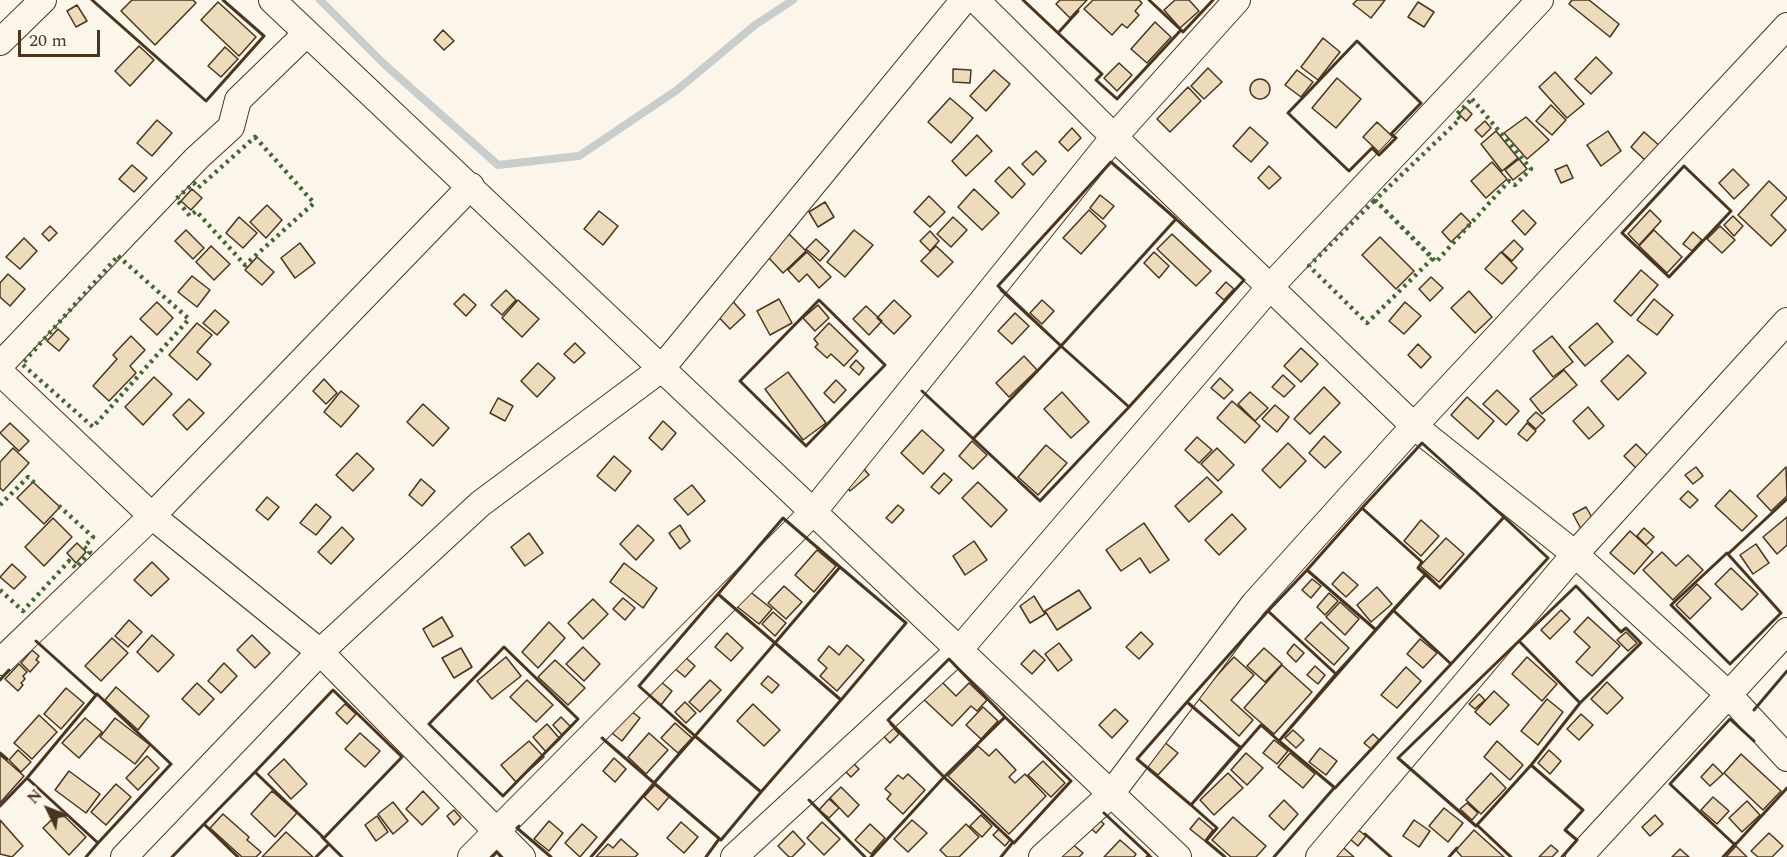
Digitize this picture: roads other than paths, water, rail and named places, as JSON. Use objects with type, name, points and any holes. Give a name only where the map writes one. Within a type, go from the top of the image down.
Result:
[{"type":"street","points":[[0,42],[43,0]]},
{"type":"street","points":[[273,0],[1178,857]]},
{"type":"street","points":[[124,857],[320,652],[480,504],[661,369],[964,0]]},
{"type":"street","points":[[976,0],[1114,137],[1414,426],[1575,554],[1727,693],[1787,758]]},
{"type":"street","points":[[471,857],[813,512],[1114,137],[1238,0]]},
{"type":"street","points":[[734,857],[960,650],[1270,287],[1540,0]]},
{"type":"street","points":[[1042,857],[1110,795],[1254,604],[1414,426],[1787,26]]},
{"type":"street","points":[[0,365],[197,158],[231,127],[238,100],[307,33]]},
{"type":"street","points":[[0,662],[152,516],[471,186]]},
{"type":"street","points":[[1319,857],[1575,554],[1787,321]]},
{"type":"street","points":[[0,372],[152,516],[320,652],[522,857]]},
{"type":"street","points":[[1579,857],[1727,693],[1787,631]]},
{"type":"waterway","points":[[320,0],[384,64],[498,165],[579,156],[677,90],[755,25],[793,0]]}]
